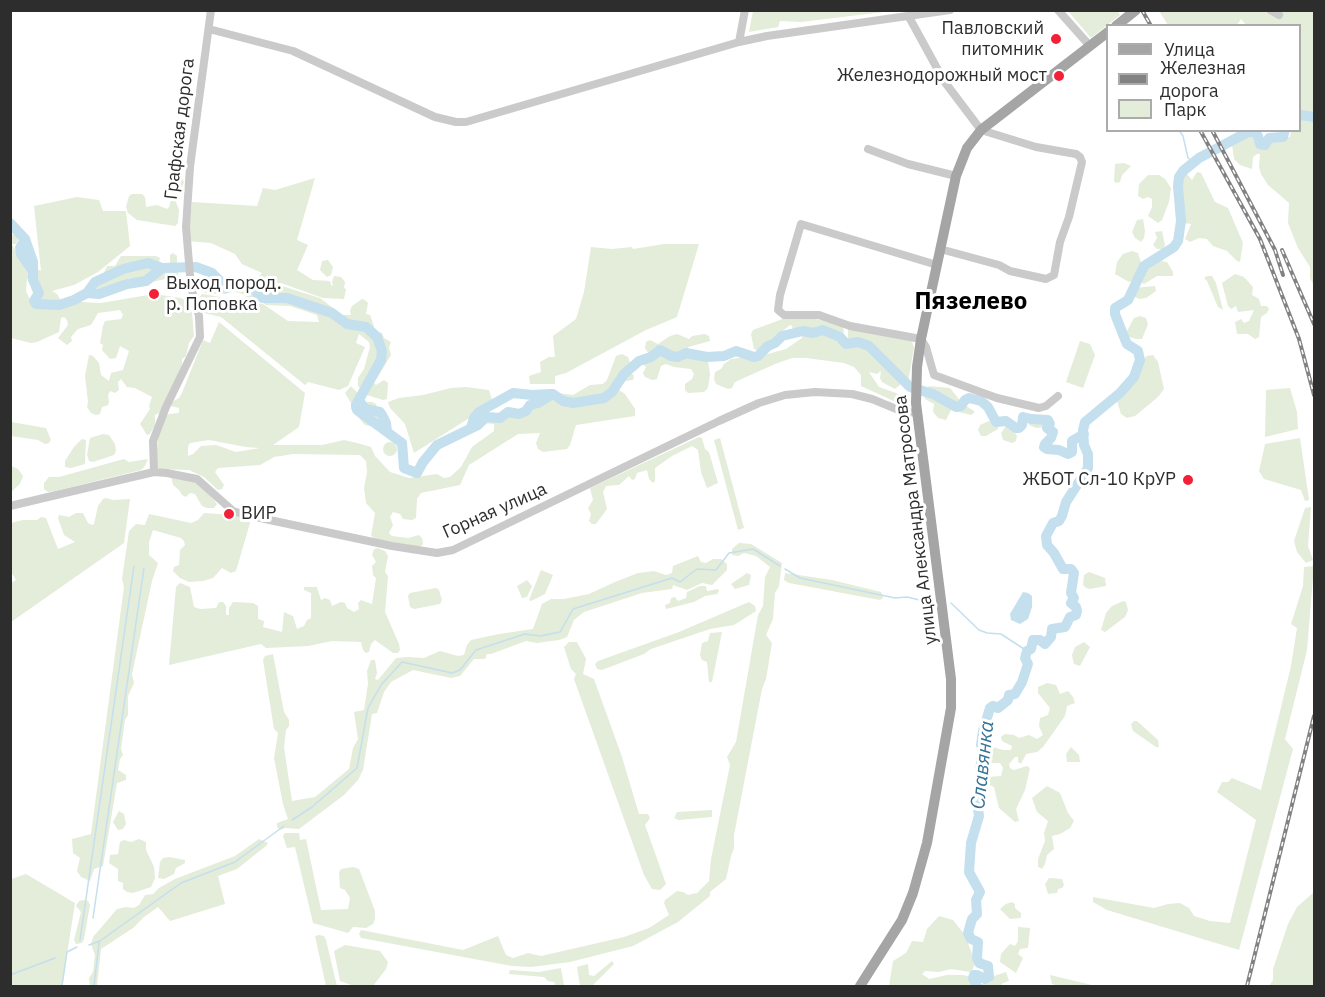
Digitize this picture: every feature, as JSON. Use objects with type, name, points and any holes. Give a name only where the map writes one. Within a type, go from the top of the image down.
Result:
[{"type":"main road","points":[[1118,24],[1136,10]]},
{"type":"main road","name":"улица Александра Матросова","points":[[860,987],[902,920],[913,893],[927,843],[951,708],[952,694],[916,413],[916,397],[921,339],[956,176],[967,148],[981,130],[1106,33]]},
{"type":"street","name":"Графская дорога","points":[[154,472],[153,441],[200,337],[199,316],[191,287],[187,252],[190,167],[212,10]]},
{"type":"street","points":[[739,42],[745,10]]},
{"type":"street","points":[[209,29],[293,51],[435,117],[456,122],[476,119],[739,42],[950,10]]},
{"type":"street","points":[[1058,10],[1090,46]]},
{"type":"street","points":[[1270,10],[1279,15]]},
{"type":"street","points":[[909,17],[944,81],[981,130],[1036,147],[1076,154],[1082,162],[1069,217],[1060,242],[1054,274],[1046,279],[1010,271],[999,265],[940,249]]},
{"type":"street","points":[[868,149],[908,164],[956,176]]},
{"type":"street","points":[[937,266],[801,224],[780,295],[778,310],[784,315],[819,315],[849,326],[921,339],[926,347],[934,375],[997,398],[1039,408],[1046,406],[1058,396]]},
{"type":"street","name":"Горная улица","points":[[154,472],[183,474],[197,479],[212,490],[224,504],[222,509],[291,526],[437,553],[453,550],[719,421],[759,403],[785,395],[814,392],[852,394],[872,399],[901,411],[916,413]]},
{"type":"street","points":[[10,506],[154,472]]},
{"type":"green space","points":[[753,10],[892,11],[801,22],[780,21],[778,27],[749,32]]},
{"type":"green space","points":[[1068,11],[1118,11],[1120,15],[1091,38]]},
{"type":"green space","points":[[1159,11],[1263,11],[1278,18],[1283,11],[1314,11],[1314,114],[1301,113],[1301,24],[1245,24],[1241,19],[1238,24],[1167,24]]},
{"type":"green space","points":[[1301,118],[1314,120],[1314,286],[1310,278],[1310,267],[1298,248],[1288,223],[1289,203],[1268,185],[1261,174],[1260,154],[1253,157],[1252,169],[1240,165],[1234,159],[1232,145],[1250,135],[1257,138],[1261,149],[1269,146],[1267,141],[1290,137],[1291,132],[1301,132]]},
{"type":"green space","points":[[1124,163],[1131,166],[1122,175],[1120,182],[1116,183],[1114,181],[1115,164]]},
{"type":"green space","points":[[1185,172],[1192,180],[1197,172],[1201,173],[1215,202],[1228,208],[1243,243],[1240,262],[1227,251],[1213,246],[1207,239],[1199,238],[1190,242],[1185,239],[1191,224],[1184,223],[1180,180]]},
{"type":"green space","points":[[1148,175],[1159,175],[1171,188],[1169,202],[1162,220],[1158,223],[1148,216],[1152,207],[1152,199],[1148,197],[1143,199],[1138,196],[1139,184]]},
{"type":"green space","points":[[315,178],[297,240],[308,245],[297,270],[313,280],[330,281],[333,286],[334,276],[341,277],[346,289],[344,299],[323,298],[281,283],[267,284],[256,280],[262,273],[242,264],[235,254],[211,243],[188,241],[192,202],[257,206],[263,188],[275,190]]},
{"type":"green space","points":[[177,179],[182,179],[184,182],[176,202],[179,210],[178,223],[175,226],[137,220],[128,213],[126,207],[129,196],[132,194],[142,194],[145,197],[146,207],[157,205],[167,209]]},
{"type":"green space","points":[[77,197],[99,200],[103,211],[126,211],[130,246],[98,272],[74,285],[52,291],[61,301],[101,303],[154,294],[187,301],[192,313],[194,336],[189,343],[186,356],[182,359],[165,410],[155,415],[155,425],[150,434],[147,435],[140,424],[150,409],[152,397],[135,388],[127,387],[121,379],[118,382],[119,390],[115,393],[110,391],[108,405],[102,407],[100,414],[91,413],[87,407],[85,376],[89,355],[99,363],[101,375],[109,381],[111,373],[123,370],[129,351],[120,346],[116,358],[110,359],[102,350],[103,345],[100,343],[105,321],[121,319],[123,315],[120,310],[98,313],[91,325],[78,329],[71,337],[72,341],[67,345],[58,338],[68,325],[64,317],[61,318],[59,332],[37,342],[31,343],[11,338],[12,234],[18,236],[16,244],[12,244],[17,254],[24,248],[30,248],[37,269],[41,271],[34,206]],"holes":[[[27,279],[33,293],[37,294],[36,300],[43,301],[46,305],[43,307],[31,302],[26,291]]]},
{"type":"green space","points":[[1143,219],[1145,231],[1141,242],[1132,232],[1137,220]]},
{"type":"green space","points":[[1162,231],[1165,245],[1163,249],[1157,249],[1153,245],[1157,238],[1155,232]]},
{"type":"green space","points":[[664,244],[699,244],[677,317],[646,330],[566,373],[555,376],[555,384],[530,384],[529,376],[541,372],[540,362],[549,357],[555,357],[553,336],[576,319],[584,292],[591,247],[612,249],[632,247],[633,249]]},
{"type":"green space","points":[[1132,251],[1138,253],[1142,266],[1149,269],[1161,261],[1167,262],[1173,276],[1157,276],[1144,284],[1137,280],[1129,282],[1115,274],[1117,262],[1123,254]]},
{"type":"green space","points":[[173,253],[177,256],[177,269],[181,284],[177,292],[172,292],[165,279],[143,284],[138,279],[130,278],[123,280],[120,287],[101,292],[97,288],[107,266],[115,266],[121,256],[156,256],[160,258],[158,267],[161,268],[170,263],[170,255]]},
{"type":"green space","points":[[328,260],[333,267],[331,275],[327,277],[320,270],[322,261]]},
{"type":"green space","points":[[1235,274],[1244,277],[1253,287],[1252,295],[1259,299],[1261,306],[1267,306],[1269,309],[1261,317],[1259,337],[1255,339],[1248,334],[1237,334],[1235,322],[1241,319],[1244,323],[1249,321],[1254,310],[1238,312],[1236,306],[1231,309],[1228,306],[1222,283]]},
{"type":"green space","points":[[1212,276],[1216,283],[1223,310],[1218,307],[1204,278]]},
{"type":"green space","points":[[235,279],[250,287],[258,283],[282,286],[320,298],[342,315],[351,315],[352,306],[362,299],[365,300],[368,303],[366,314],[370,315],[374,326],[373,331],[382,333],[384,338],[391,342],[389,347],[391,355],[374,383],[376,385],[384,380],[388,383],[387,399],[367,395],[358,386],[358,378],[364,369],[370,347],[369,342],[359,334],[356,343],[365,347],[348,386],[339,390],[308,382],[305,385],[221,317],[200,312],[196,302],[202,294],[263,304],[288,321],[319,322],[317,315],[290,306],[266,305],[259,300],[252,301],[243,294],[229,290],[226,294],[205,293],[205,287],[215,282],[221,284],[226,280]]},
{"type":"green space","points":[[1155,286],[1156,291],[1146,298],[1139,299],[1133,296],[1134,288]]},
{"type":"green space","points":[[1140,316],[1146,318],[1148,324],[1142,339],[1127,336],[1127,331],[1134,318]]},
{"type":"green space","points":[[802,317],[829,321],[843,327],[844,332],[839,340],[846,345],[862,343],[857,339],[848,340],[848,329],[912,341],[914,348],[908,382],[905,385],[901,384],[895,389],[882,382],[881,371],[877,374],[869,372],[879,387],[900,395],[900,400],[896,402],[861,386],[861,375],[854,367],[844,363],[806,358],[792,358],[775,364],[735,382],[732,388],[728,389],[716,384],[715,372],[731,359],[764,355],[786,349],[802,338],[803,333],[793,330],[790,325],[759,351],[754,349],[751,334],[753,330],[785,318]]},
{"type":"green space","points":[[219,322],[305,393],[299,427],[273,445],[322,445],[344,440],[357,443],[371,447],[375,456],[390,472],[409,478],[437,474],[444,478],[450,477],[461,467],[472,447],[494,431],[494,424],[483,423],[481,420],[483,416],[511,417],[523,414],[558,393],[573,395],[590,385],[603,384],[607,380],[616,356],[622,354],[628,357],[630,363],[628,369],[634,376],[633,380],[617,382],[616,388],[625,394],[635,409],[635,416],[576,425],[567,449],[543,452],[538,449],[536,443],[540,433],[518,434],[469,465],[460,485],[421,493],[417,499],[416,518],[403,519],[400,514],[393,512],[390,517],[393,525],[389,533],[392,536],[408,538],[419,535],[423,544],[420,547],[376,539],[371,536],[375,513],[366,503],[364,488],[367,472],[366,461],[360,455],[293,454],[274,457],[260,465],[218,468],[215,472],[224,485],[218,490],[204,477],[189,470],[159,469],[156,464],[158,436],[163,418],[169,414],[179,413],[179,408],[171,406],[172,402],[182,393],[203,340],[210,343]],"holes":[[[209,440],[260,448],[236,452],[216,445],[201,446],[188,456],[190,443]]]},
{"type":"green space","points":[[677,334],[689,339],[692,336],[705,334],[709,336],[710,341],[688,347],[687,351],[699,352],[708,361],[710,374],[708,388],[704,392],[688,393],[685,390],[685,384],[692,379],[694,374],[691,369],[666,364],[661,366],[657,379],[652,380],[645,377],[643,373],[646,367],[643,364],[644,360],[649,354],[645,348],[646,342],[650,340],[658,344]]},
{"type":"green space","points":[[1080,341],[1090,344],[1095,355],[1083,388],[1066,382]]},
{"type":"green space","points":[[1153,355],[1158,362],[1164,389],[1135,416],[1127,418],[1121,414],[1117,401],[1135,380],[1146,356]]},
{"type":"green space","points":[[351,386],[366,402],[376,404],[379,415],[387,424],[384,426],[374,423],[370,426],[365,425],[351,409],[351,403],[345,393]]},
{"type":"green space","points":[[929,386],[950,388],[974,413],[971,415],[951,410],[946,420],[938,418],[933,412],[934,404],[925,399],[923,395]]},
{"type":"green space","points":[[451,388],[489,390],[493,403],[414,453],[405,424],[390,408],[388,402]]},
{"type":"green space","points":[[1290,388],[1297,412],[1298,429],[1265,437],[1266,390]]},
{"type":"green space","points":[[1031,416],[1047,421],[1046,427],[1036,428],[1029,425]]},
{"type":"green space","points":[[989,421],[998,426],[998,429],[986,436],[981,436],[978,430],[980,425]]},
{"type":"green space","points":[[11,422],[46,428],[51,440],[45,444],[38,440],[11,436]]},
{"type":"green space","points":[[1006,426],[1017,436],[1016,441],[1012,443],[1003,440],[1001,433]]},
{"type":"green space","points":[[103,434],[109,435],[115,444],[114,455],[93,462],[89,461],[87,455],[90,438]]},
{"type":"green space","points":[[699,437],[702,438],[705,449],[709,452],[718,483],[707,488],[701,472],[698,450],[692,446],[655,468],[653,483],[649,479],[647,470],[637,473],[635,479],[632,480],[629,476],[619,485],[606,486],[603,492],[607,509],[596,524],[589,521],[591,514],[588,508],[593,500],[590,488]]},
{"type":"green space","points":[[720,438],[744,528],[738,530],[714,440]]},
{"type":"green space","points":[[1300,438],[1309,500],[1305,501],[1301,490],[1264,479],[1259,471],[1265,444]]},
{"type":"green space","points":[[82,439],[86,440],[85,464],[71,468],[65,467],[65,461]]},
{"type":"green space","points":[[387,442],[393,442],[397,449],[393,456],[387,456],[383,452],[383,446]]},
{"type":"green space","points":[[124,459],[129,462],[148,459],[141,470],[55,491],[48,492],[44,489],[44,483],[49,477],[59,477]]},
{"type":"green space","points":[[11,466],[18,469],[23,476],[20,484],[11,492]]},
{"type":"green space","points":[[171,476],[193,481],[205,489],[217,504],[214,508],[207,508],[202,506],[195,494],[190,493],[186,497],[182,495],[173,485]]},
{"type":"green space","points":[[106,498],[130,499],[124,543],[11,622],[10,584],[16,580],[11,572],[11,523],[46,518],[58,549],[75,542],[64,535],[59,515],[69,517],[76,513],[83,513],[88,523],[92,525],[98,506]]},
{"type":"green space","points":[[1311,507],[1308,546],[1313,560],[1306,563],[1297,552],[1294,541],[1305,508]]},
{"type":"green space","points":[[204,513],[232,515],[248,519],[250,523],[236,571],[231,573],[222,568],[213,578],[203,581],[189,582],[180,578],[173,571],[174,567],[179,565],[180,550],[185,545],[184,541],[181,538],[153,530],[149,542],[149,555],[158,563],[132,674],[134,683],[128,696],[128,715],[125,720],[121,749],[123,755],[118,770],[126,775],[126,780],[117,783],[103,866],[94,869],[90,881],[81,877],[77,871],[80,858],[73,853],[72,839],[91,834],[124,587],[122,579],[129,531],[136,524],[145,525],[149,514],[191,523],[198,520]]},
{"type":"green space","points":[[739,543],[751,544],[782,563],[779,586],[775,593],[773,619],[766,635],[772,643],[734,835],[734,848],[726,879],[710,892],[710,896],[678,922],[633,946],[570,962],[531,967],[512,966],[361,938],[359,934],[361,930],[463,950],[498,936],[506,955],[513,958],[528,953],[541,956],[624,937],[649,928],[669,915],[665,900],[677,891],[688,895],[697,893],[709,881],[711,859],[730,765],[727,757],[736,742],[758,615],[763,606],[765,577],[770,567],[756,556],[744,553],[738,556],[732,555],[732,549]]},
{"type":"green space","points":[[374,549],[385,551],[388,556],[385,572],[388,576],[385,612],[399,644],[398,653],[393,653],[375,640],[369,652],[366,653],[361,642],[332,641],[308,646],[266,648],[261,644],[169,665],[176,587],[180,583],[190,587],[194,607],[216,608],[219,602],[223,602],[226,606],[226,615],[229,615],[229,608],[233,602],[253,603],[258,606],[258,619],[264,621],[263,627],[282,632],[284,612],[293,616],[297,629],[304,626],[311,618],[311,593],[304,590],[304,587],[317,587],[321,600],[325,598],[330,600],[332,606],[341,602],[345,603],[347,608],[354,612],[359,609],[358,603],[361,600],[372,604],[376,578],[373,575],[372,566],[376,562],[372,555]]},
{"type":"green space","points":[[698,556],[701,562],[721,559],[727,564],[727,570],[712,585],[702,583],[687,590],[673,585],[672,589],[642,593],[584,612],[574,620],[567,637],[537,643],[526,641],[487,654],[485,659],[474,659],[460,676],[451,678],[413,670],[391,682],[384,692],[377,713],[372,714],[363,770],[358,780],[344,795],[299,829],[280,830],[277,827],[277,823],[288,819],[274,758],[278,733],[274,729],[263,660],[265,656],[273,654],[284,712],[289,720],[284,747],[292,801],[315,797],[349,769],[353,748],[358,739],[354,712],[364,710],[368,684],[367,671],[371,660],[375,660],[377,673],[375,679],[378,680],[396,658],[424,658],[440,651],[458,656],[464,655],[471,640],[533,629],[542,604],[551,599],[589,594],[638,573],[654,571],[666,575],[672,573],[673,566]]},
{"type":"green space","points":[[1314,566],[1307,650],[1285,739],[1293,749],[1239,950],[1107,910],[1093,902],[1093,897],[1154,908],[1180,903],[1189,908],[1194,916],[1210,921],[1230,923],[1256,820],[1217,792],[1222,782],[1228,782],[1232,778],[1261,790],[1291,666],[1297,628],[1291,624],[1303,586],[1304,567]]},
{"type":"green space","points":[[541,570],[553,575],[545,594],[531,601],[529,600]]},
{"type":"green space","points":[[1089,572],[1105,578],[1106,586],[1086,588],[1083,585],[1084,575]]},
{"type":"green space","points":[[747,573],[751,575],[749,585],[735,589],[731,584]]},
{"type":"green space","points":[[785,573],[832,580],[881,592],[883,598],[880,600],[789,583],[784,580]]},
{"type":"green space","points":[[527,580],[532,586],[527,597],[522,598],[517,586]]},
{"type":"green space","points":[[700,586],[706,586],[707,591],[718,589],[719,591],[717,594],[705,596],[694,602],[666,609],[665,605],[670,603],[671,598],[675,597],[678,601],[686,598],[687,592]]},
{"type":"green space","points":[[436,588],[442,600],[440,604],[414,609],[410,607],[408,596],[410,593]]},
{"type":"green space","points":[[749,602],[755,606],[756,611],[734,625],[710,629],[651,649],[644,654],[602,670],[597,669],[595,664],[598,661],[679,632]]},
{"type":"green space","points":[[1126,602],[1128,610],[1125,617],[1105,632],[1101,630],[1106,613],[1112,606]]},
{"type":"green space","points":[[722,632],[712,682],[709,682],[707,662],[702,660],[700,655],[702,643],[708,641],[710,633]]},
{"type":"green space","points":[[569,642],[577,642],[586,659],[583,674],[594,679],[622,757],[639,814],[648,814],[650,818],[645,825],[666,884],[660,890],[652,889],[644,875],[574,679],[576,674],[571,669],[564,647]]},
{"type":"green space","points":[[1084,642],[1090,647],[1080,666],[1074,664],[1072,655],[1075,647]]},
{"type":"green space","points":[[1047,683],[1056,685],[1060,694],[1068,691],[1075,703],[1067,706],[1065,716],[1043,747],[1037,752],[1026,754],[1021,764],[1018,762],[1018,757],[1015,757],[1009,764],[1014,770],[1027,766],[1030,768],[1025,790],[1016,809],[1019,821],[1015,822],[999,808],[994,787],[987,784],[988,777],[1001,776],[1003,768],[1000,763],[990,763],[989,751],[993,747],[1011,750],[1012,746],[1002,741],[1001,737],[1005,734],[1019,738],[1029,735],[1037,739],[1043,735],[1039,726],[1040,718],[1048,715],[1050,708],[1038,693],[1038,687]]},
{"type":"green space","points":[[1137,721],[1158,740],[1159,747],[1133,731],[1131,724]]},
{"type":"green space","points":[[1071,747],[1079,755],[1080,762],[1067,762],[1066,754]]},
{"type":"green space","points":[[1047,786],[1060,793],[1074,821],[1070,828],[1052,836],[1054,849],[1047,855],[1042,869],[1038,867],[1038,859],[1045,841],[1044,833],[1048,821],[1037,812],[1032,798]]},
{"type":"green space","points":[[712,810],[712,817],[679,820],[674,818],[677,812]]},
{"type":"green space","points":[[119,811],[124,814],[126,824],[123,829],[118,830],[113,822]]},
{"type":"green space","points":[[285,833],[299,833],[300,840],[306,839],[321,910],[348,909],[350,898],[345,890],[340,888],[339,872],[341,869],[353,867],[359,869],[375,911],[373,924],[366,928],[353,927],[348,933],[313,923],[295,847],[287,848],[283,836]]},
{"type":"green space","points":[[139,839],[146,842],[146,850],[154,867],[155,878],[151,887],[133,893],[127,892],[123,889],[123,883],[118,881],[118,869],[109,863],[110,855],[118,854],[120,842]]},
{"type":"green space","points":[[259,839],[268,843],[266,846],[237,869],[218,876],[225,904],[170,921],[158,907],[133,928],[101,949],[97,986],[90,986],[89,978],[93,972],[95,955],[91,944],[93,937],[117,909],[134,908],[139,905],[145,895],[153,894],[175,879],[235,856]]},
{"type":"green space","points":[[163,858],[185,860],[185,863],[176,868],[174,874],[164,879],[158,878],[160,862]]},
{"type":"green space","points":[[26,874],[75,903],[62,986],[11,986],[11,879]]},
{"type":"green space","points":[[1049,878],[1062,879],[1064,885],[1058,889],[1057,893],[1048,894],[1045,884]]},
{"type":"green space","points":[[1314,892],[1314,986],[1269,986],[1273,980],[1273,969],[1288,924],[1297,907]]},
{"type":"green space","points":[[79,901],[88,901],[90,905],[84,939],[82,943],[76,944],[74,940],[81,912],[76,906]]},
{"type":"green space","points":[[1012,902],[1021,913],[1021,918],[1010,919],[1000,909]]},
{"type":"green space","points":[[939,916],[953,920],[965,935],[975,962],[973,969],[970,972],[951,969],[939,972],[925,971],[922,974],[929,979],[947,975],[963,975],[970,977],[974,984],[986,984],[991,982],[994,976],[1006,972],[1009,981],[1000,986],[889,986],[893,961],[906,953],[912,941],[923,942],[927,929]]},
{"type":"green space","points":[[1018,927],[1030,928],[1028,948],[1020,949],[1018,954],[1023,958],[1016,973],[1000,962],[1001,954],[1010,944],[1015,946],[1018,941]]},
{"type":"green space","points":[[315,936],[324,936],[326,940],[337,986],[326,986]]},
{"type":"green space","points":[[345,945],[380,951],[388,962],[386,969],[373,986],[354,986],[340,981],[334,951]]},
{"type":"green space","points":[[612,961],[614,964],[593,985],[580,986],[577,967],[588,964],[589,975],[594,976]]},
{"type":"green space","points":[[561,968],[564,986],[556,986],[554,982],[544,977],[509,974],[510,970],[539,972]]},
{"type":"green space","points":[[1050,975],[1096,986],[1059,986],[1052,984]]},
{"type":"water","points":[[1023,592],[1032,596],[1032,607],[1028,619],[1020,624],[1011,620],[1010,614]]},
{"type":"waterway","name":"Славянка","points":[[1301,115],[1314,117]]},
{"type":"waterway","points":[[1180,132],[1188,158],[1194,162]]},
{"type":"waterway","name":"Славянка","points":[[977,986],[974,975],[985,979],[989,977],[988,966],[979,963],[977,958],[978,942],[971,939],[968,933],[972,919],[977,914],[976,900],[980,892],[969,872],[971,843],[979,816],[977,800],[981,793],[983,731],[990,708],[993,706],[998,708],[1008,700],[1009,695],[1015,694],[1022,682],[1028,664],[1025,658],[1027,651],[1031,649],[1033,640],[1040,640],[1045,644],[1051,637],[1052,629],[1065,627],[1070,617],[1076,615],[1076,607],[1071,603],[1074,598],[1071,593],[1074,573],[1071,569],[1063,569],[1047,545],[1046,536],[1053,523],[1059,521],[1066,502],[1088,468],[1088,454],[1084,445],[1083,430],[1085,422],[1120,393],[1134,377],[1140,360],[1138,351],[1127,344],[1115,314],[1115,308],[1128,300],[1144,266],[1174,247],[1178,241],[1181,221],[1178,186],[1179,177],[1183,171],[1199,158],[1248,132]]},
{"type":"waterway","name":"Славянка","points":[[1248,132],[1255,132]]},
{"type":"waterway","name":"Славянка","points":[[1255,132],[1260,144],[1265,145],[1269,138],[1283,137],[1284,132]]},
{"type":"waterway","points":[[10,223],[25,239],[20,248],[21,254],[33,271],[33,280],[39,293],[34,301],[36,304],[59,305],[74,300],[87,293],[95,282],[123,269],[148,263],[162,268],[196,267],[212,273],[227,288],[244,283],[250,284],[256,289],[258,296],[263,298],[287,298],[332,313],[347,324],[366,327],[377,337],[382,351],[381,360],[356,405],[357,410],[402,443],[404,468],[417,473],[437,445],[478,425],[486,417],[500,418],[508,412],[519,414],[526,411],[530,405],[553,394],[563,401],[573,403],[604,398],[612,392],[624,374],[639,361],[651,357],[660,350],[678,357],[686,353],[707,357],[724,356],[736,351],[754,357],[782,336],[803,331],[813,333],[823,330],[840,337],[846,344],[858,342],[869,346],[910,387],[933,394],[956,407],[961,406],[969,398],[981,401],[988,407],[996,422],[1006,421],[1019,428],[1023,417],[1048,420],[1050,424],[1047,428],[1053,432],[1045,444],[1044,447],[1047,449],[1059,450],[1068,454],[1072,452],[1072,441],[1084,434]]},
{"type":"waterway","points":[[25,239],[33,262],[33,271]]},
{"type":"waterway","points":[[87,293],[99,294],[127,284],[146,281],[162,268]]},
{"type":"waterway","points":[[471,428],[479,412],[513,393],[551,394]]},
{"type":"waterway","points":[[360,402],[365,409],[380,412],[386,423],[387,431]]},
{"type":"waterway","points":[[292,820],[312,807],[357,768],[368,708],[381,685],[402,662],[452,673],[460,670],[476,650],[525,634],[540,636],[560,632],[573,609],[672,578],[680,582],[697,569],[716,570],[729,553],[753,549],[780,566]]},
{"type":"waterway","points":[[80,940],[134,566]]},
{"type":"waterway","points":[[93,918],[144,568]]},
{"type":"waterway","points":[[785,569],[800,578],[895,598],[907,597],[932,603]]},
{"type":"waterway","points":[[951,603],[979,630],[1001,634],[1027,651]]},
{"type":"waterway","points":[[89,945],[100,941],[181,883],[235,862],[284,826]]},
{"type":"waterway","points":[[94,986],[99,943]]},
{"type":"waterway","points":[[62,986],[67,952],[77,947]]},
{"type":"waterway","points":[[10,975],[55,958]]},
{"type":"railway","points":[[1142,10],[1150,24]]},
{"type":"railway","points":[[1201,132],[1260,239],[1299,339],[1314,395]]},
{"type":"railway","points":[[1213,132],[1275,250],[1283,275]]},
{"type":"railway","points":[[1282,250],[1314,324]]},
{"type":"railway","points":[[1247,986],[1314,716]]},
{"type":"place","name":"Павловский питомник","points":[[1056,39]]},
{"type":"place","name":"Железнодорожный мост","points":[[1059,76]]},
{"type":"place","name":"Выход пород. р. Поповка","points":[[154,294]]},
{"type":"place","name":"ЖБОТ Сл-10 КрУР","points":[[1188,480]]},
{"type":"place","name":"ВИР","points":[[229,514]]},
{"type":"district","name":"Пязелево","points":[[971,302]]}]
